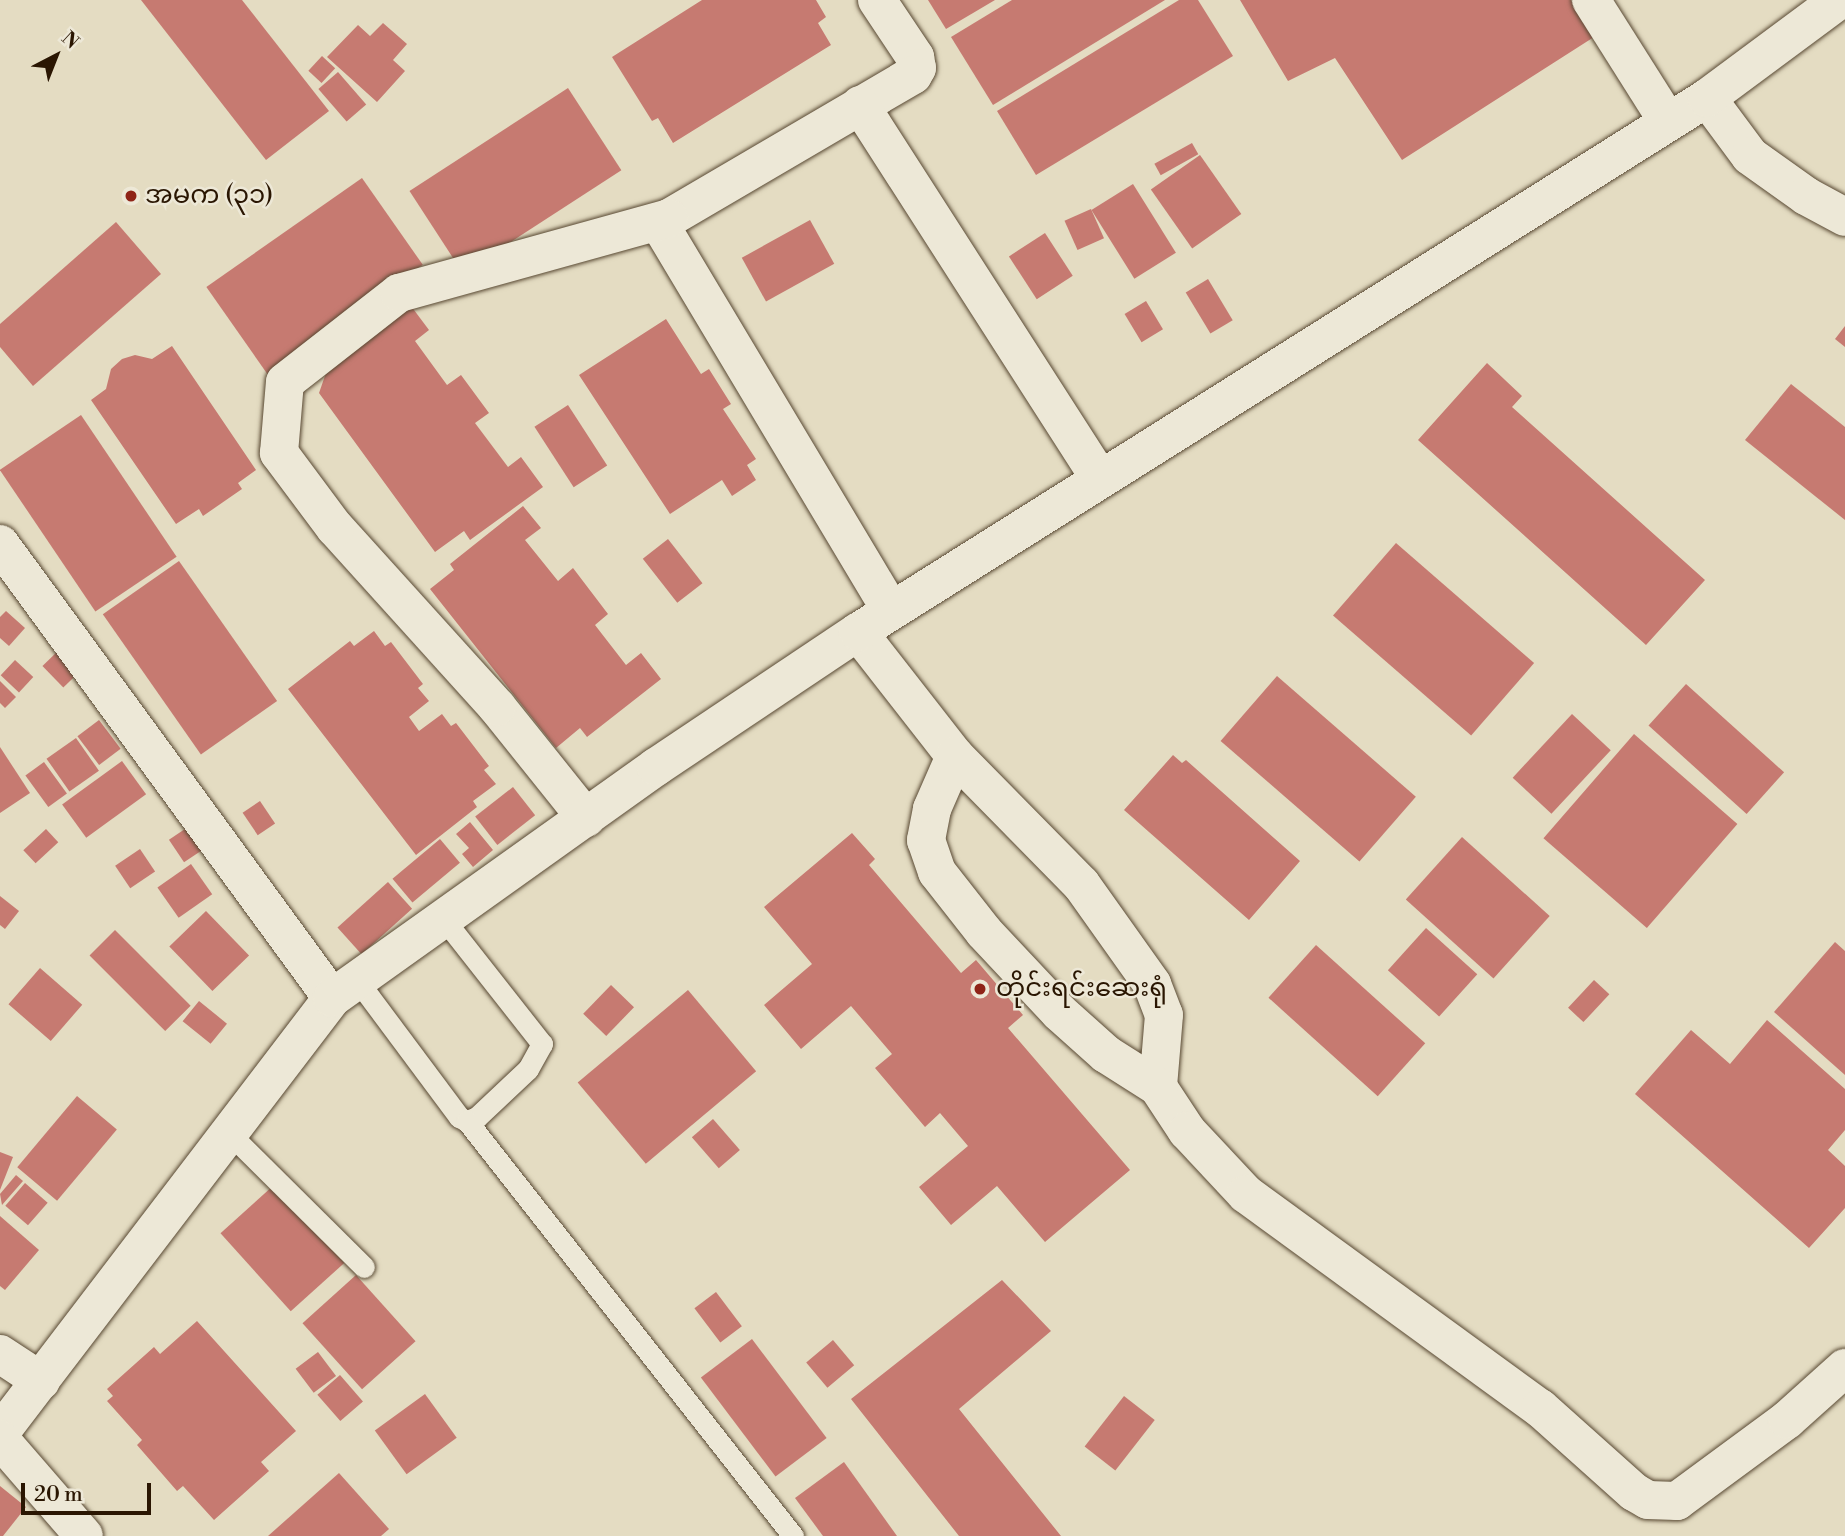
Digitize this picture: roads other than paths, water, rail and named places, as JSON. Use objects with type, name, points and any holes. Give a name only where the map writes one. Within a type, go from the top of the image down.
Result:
[{"type":"street","points":[[586,818],[497,707],[335,528],[279,453],[285,382],[399,293],[669,218],[860,105],[917,68],[877,0]]},
{"type":"street","points":[[1591,0],[1668,122]]},
{"type":"street","points":[[84,1536],[0,1436],[229,1133],[344,989],[586,818],[858,632],[1706,98],[1839,0]]},
{"type":"street","points":[[1706,98],[1750,156],[1806,196],[1845,217]]},
{"type":"street","points":[[860,105],[1100,479]]},
{"type":"street","points":[[669,218],[662,228],[667,241],[891,611]]},
{"type":"street","points":[[0,544],[344,989]]},
{"type":"street","points":[[858,632],[955,756],[1081,884],[1152,984],[1164,1016],[1158,1087]]},
{"type":"street","points":[[955,756],[932,809],[926,839],[937,872],[984,932],[1059,1012],[1106,1054],[1158,1087],[1187,1131],[1246,1194],[1540,1408],[1648,1500],[1677,1501],[1689,1493],[1787,1420],[1845,1368]]},
{"type":"street","points":[[0,1354],[41,1381]]},
{"type":"lane","points":[[443,918],[542,1044],[528,1069],[505,1093],[467,1121]]},
{"type":"lane","points":[[344,989],[459,1117],[467,1121],[793,1536]]},
{"type":"lane","points":[[229,1133],[364,1268]]},
{"type":"place","name":"အမက (၃၁)","points":[[131,196]]},
{"type":"place","name":"တိုင်းရင်းဆေးရုံ","points":[[980,989]]}]
